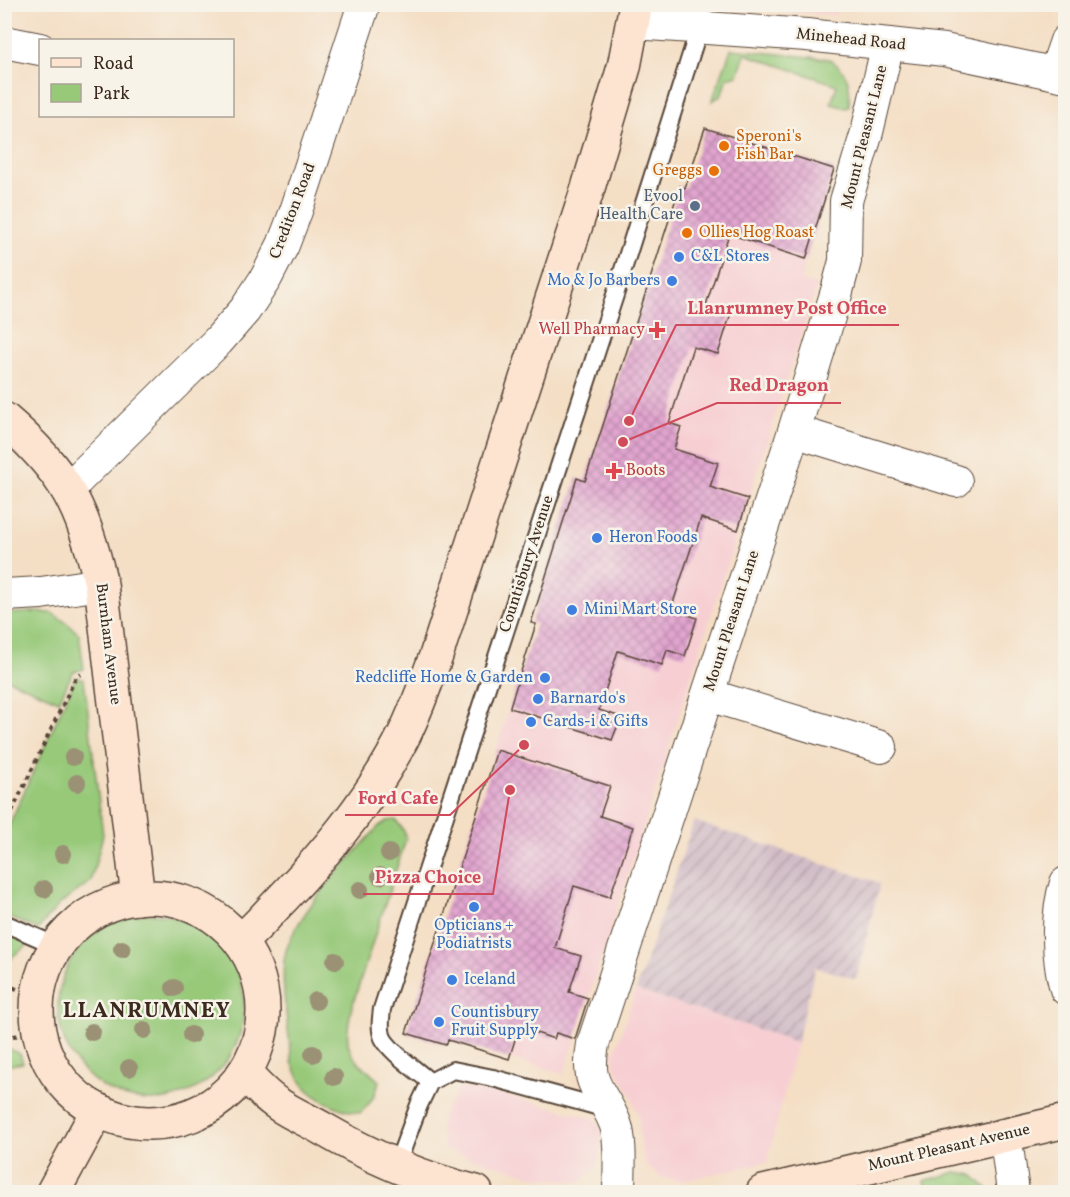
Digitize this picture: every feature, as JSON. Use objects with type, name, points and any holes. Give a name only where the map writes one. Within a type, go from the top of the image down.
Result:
[{"type":"street","name":"Crediton Road","points":[[68,489],[218,340],[245,310],[266,278],[283,245],[296,211],[364,4]]},
{"type":"street","name":"Minehead Road","points":[[635,14],[699,29],[785,33],[944,50],[1060,75]]},
{"type":"street","points":[[240,941],[303,877],[359,807],[387,766],[420,699],[588,188],[624,67],[635,14]]},
{"type":"street","points":[[1060,75],[1065,41]]},
{"type":"street","points":[[4,42],[39,49]]},
{"type":"street","name":"Mount Pleasant Lane","points":[[619,1192],[615,1124],[591,1077],[590,1061],[593,1044],[794,431],[837,291],[845,261],[846,201],[870,120],[888,44]]},
{"type":"street","name":"Burnham Avenue","points":[[4,419],[35,446],[68,489],[87,531],[101,584],[138,898]]},
{"type":"street","points":[[794,431],[956,481]]},
{"type":"street","points":[[4,595],[41,593],[101,584]]},
{"type":"street","points":[[708,694],[881,747]]},
{"type":"street","points":[[1065,883],[1059,934],[1065,989]]},
{"type":"street","points":[[138,898],[171,899],[197,908],[221,922],[240,941],[256,968],[262,991],[263,1017],[259,1042],[244,1073],[220,1099],[185,1118],[170,1121],[139,1122],[98,1110],[84,1102],[57,1075],[46,1056],[39,1033],[38,995],[45,968],[57,946],[79,922],[87,917],[104,907],[138,898]]},
{"type":"street","points":[[244,1073],[264,1094],[280,1106],[336,1137],[396,1167],[424,1178],[476,1192]]},
{"type":"street","points":[[53,1192],[98,1110]]},
{"type":"street","name":"Mount Pleasant Avenue","points":[[763,1192],[1065,1120]]},
{"type":"street","points":[[1003,1135],[1013,1192]]},
{"type":"lane","name":"Countisbury Avenue","points":[[430,1082],[383,1038],[380,1025],[382,1009],[615,295],[699,29]]},
{"type":"lane","points":[[4,923],[57,946]]},
{"type":"lane","points":[[396,1167],[430,1082],[453,1070],[493,1078],[607,1108]]},
{"type":"path","points":[[4,828],[77,675],[111,668]]},
{"type":"path","points":[[4,985],[38,995]]},
{"type":"path","points":[[4,1037],[39,1033]]},
{"type":"shaded area","points":[[836,4],[836,15],[695,5]]},
{"type":"shaded area","points":[[705,128],[834,169],[800,280],[817,285],[564,1074],[448,1040],[446,1045],[406,1033],[536,624],[531,623],[577,478],[585,480],[680,186],[686,187]]},
{"type":"shaded area","points":[[694,821],[880,883],[856,979],[815,967],[797,1042],[636,990]]},
{"type":"shaded area","points":[[636,990],[797,1042],[767,1162],[680,1181],[660,1177],[647,1166],[641,1148],[638,1113],[631,1095],[616,1071],[613,1058]]},
{"type":"shaded area","points":[[466,1085],[592,1118],[602,1131],[596,1168],[580,1182],[537,1177],[445,1150],[440,1128],[443,1115],[458,1088]]},
{"type":"green space","points":[[731,49],[830,59],[845,74],[850,92],[849,107],[831,104],[837,85],[745,54],[738,75],[727,78],[721,96],[712,101]]},
{"type":"green space","points":[[52,613],[79,634],[84,669],[73,672],[59,701],[5,678],[5,614]]},
{"type":"green space","points":[[76,677],[84,679],[103,835],[91,881],[59,905],[38,929],[5,916],[5,834]]},
{"type":"green space","points":[[396,820],[404,831],[406,839],[351,1010],[349,1024],[350,1051],[360,1064],[379,1081],[375,1095],[360,1113],[339,1108],[317,1097],[306,1088],[298,1076],[292,1062],[286,1012],[284,961],[288,945],[297,927],[323,890],[379,826],[387,821]]},
{"type":"green space","points":[[151,914],[169,915],[187,921],[203,929],[217,941],[229,955],[237,971],[243,989],[243,1025],[237,1043],[229,1059],[217,1073],[203,1085],[187,1093],[169,1099],[151,1100],[133,1099],[115,1093],[99,1085],[85,1073],[73,1059],[65,1043],[59,1025],[58,1007],[59,989],[65,971],[73,955],[85,941],[99,929],[115,921],[133,915]]},
{"type":"green space","points":[[5,932],[23,940],[27,946],[13,956],[5,971]]},
{"type":"green space","points":[[5,1047],[20,1054],[23,1063],[5,1066]]},
{"type":"green space","points":[[956,1172],[973,1175],[991,1192],[931,1192],[924,1181]]},
{"type":"building","points":[[705,128],[834,169],[806,259],[729,234],[706,305],[731,313],[718,354],[693,347],[669,423],[681,427],[674,449],[718,463],[710,487],[748,499],[738,530],[701,518],[671,609],[697,618],[685,656],[667,650],[662,665],[618,651],[599,710],[621,717],[612,740],[510,708],[510,706],[536,624],[531,623],[577,478],[585,481],[680,186],[685,188]]},
{"type":"building","points":[[497,750],[610,786],[600,816],[633,827],[610,897],[574,886],[555,948],[581,956],[569,992],[588,998],[575,1039],[556,1033],[554,1039],[519,1027],[509,1059],[448,1040],[446,1045],[406,1033]]},
{"type":"place","name":"Speroni's Fish Bar","points":[[724,146]]},
{"type":"place","name":"Greggs","points":[[714,171]]},
{"type":"place","name":"Evool Health Care","points":[[695,206]]},
{"type":"place","name":"Ollies Hog Roast","points":[[687,233]]},
{"type":"place","name":"C&L Stores","points":[[679,257]]},
{"type":"place","name":"Mo & Jo Barbers","points":[[672,281]]},
{"type":"place","name":"Well Pharmacy","points":[[657,330]]},
{"type":"place","name":"Llanrumney Post Office","points":[[629,421]]},
{"type":"place","name":"Red Dragon","points":[[623,442]]},
{"type":"place","name":"Boots","points":[[614,471]]},
{"type":"place","name":"Heron Foods","points":[[597,538]]},
{"type":"place","name":"Mini Mart Store","points":[[572,610]]},
{"type":"place","name":"Redcliffe Home & Garden","points":[[545,678]]},
{"type":"place","name":"Barnardo's","points":[[538,699]]},
{"type":"place","name":"Cards-i & Gifts","points":[[531,722]]},
{"type":"place","name":"Ford Cafe","points":[[524,745]]},
{"type":"place","name":"Pizza Choice","points":[[510,790]]},
{"type":"place","name":"Opticians + Podiatrists","points":[[474,907]]},
{"type":"place","name":"Iceland","points":[[452,980]]},
{"type":"place","name":"Countisbury Fruit Supply","points":[[439,1022]]},
{"type":"district","name":"LLANRUMNEY","points":[[147,1011]]}]
